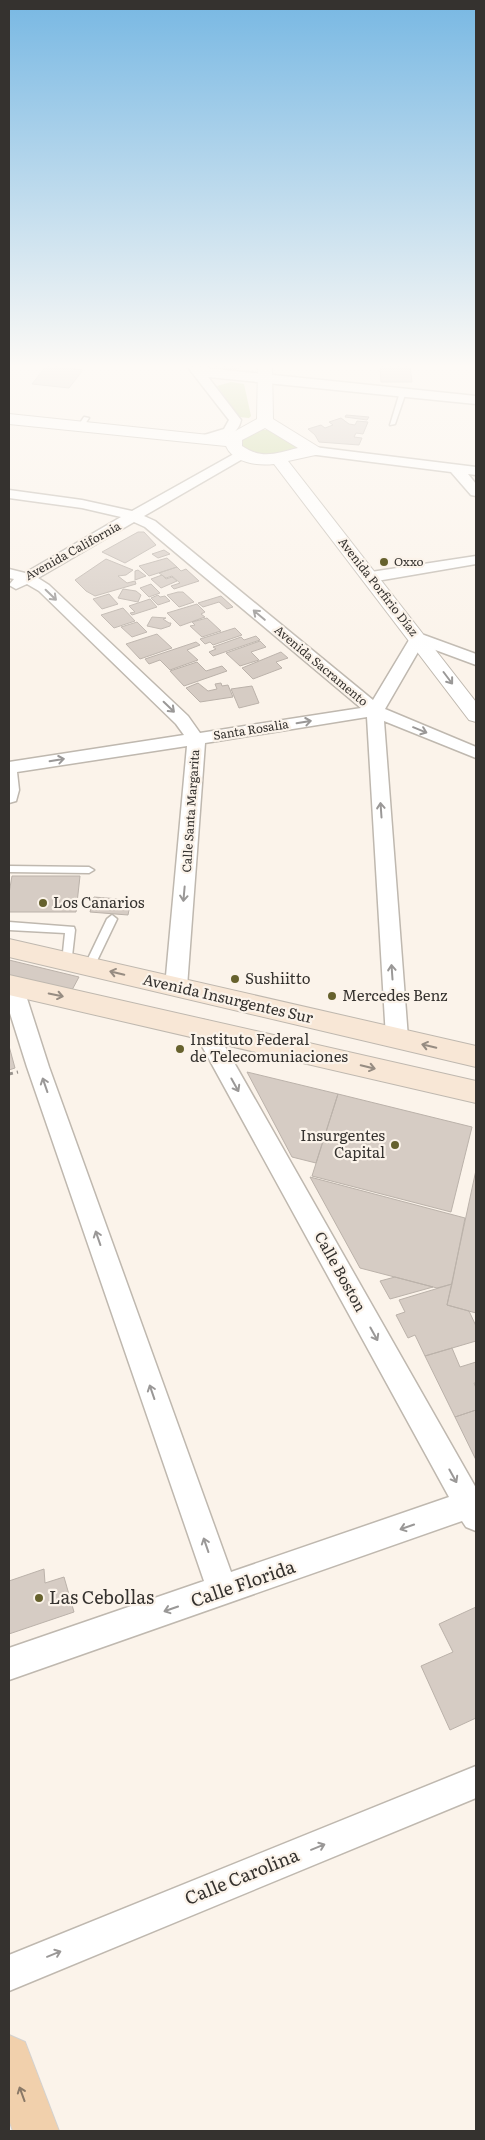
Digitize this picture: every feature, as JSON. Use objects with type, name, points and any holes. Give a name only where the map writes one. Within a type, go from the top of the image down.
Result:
[{"type":"main road","name":"Avenida Insurgentes Sur","points":[[9,948],[476,1057]]},
{"type":"main road","points":[[10,985],[476,1092]]},
{"type":"main road","points":[[9,2058],[36,2131]]},
{"type":"street","name":"Avenida California","points":[[9,588],[136,516],[210,466]]},
{"type":"street","name":"Avenida Porfirio Díaz","points":[[284,466],[418,638],[476,716]]},
{"type":"street","points":[[437,466],[476,471]]},
{"type":"street","points":[[455,468],[476,492]]},
{"type":"street","name":"Avenida Sacramento","points":[[9,494],[111,510],[136,516],[158,530],[375,711],[397,1038]]},
{"type":"street","points":[[370,577],[476,560]]},
{"type":"street","name":"Calle Santa Margarita","points":[[9,573],[27,578],[44,588],[182,720],[196,739],[196,761],[176,987]]},
{"type":"street","points":[[476,660],[418,638],[375,711],[476,753]]},
{"type":"street","name":"Santa Rosalia","points":[[9,768],[375,711]]},
{"type":"street","points":[[9,774],[9,797]]},
{"type":"street","points":[[10,985],[223,1591]]},
{"type":"street","name":"Calle Boston","points":[[203,1028],[474,1508]]},
{"type":"street","name":"Calle Florida","points":[[9,1664],[474,1508]]},
{"type":"street","name":"Calle Carolina","points":[[9,1973],[476,1782]]},
{"type":"lane","points":[[9,869],[88,870]]},
{"type":"lane","points":[[78,964],[112,918]]},
{"type":"lane","points":[[9,926],[70,930],[78,964]]},
{"type":"building","points":[[138,532],[144,532],[156,545],[125,563],[102,552]]},
{"type":"building","points":[[164,550],[170,554],[158,558],[152,554]]},
{"type":"building","points":[[167,558],[177,567],[149,576],[139,566]]},
{"type":"building","points":[[106,559],[133,570],[126,575],[118,576],[127,583],[135,581],[136,584],[95,596],[86,591],[75,580]]},
{"type":"building","points":[[177,567],[181,571],[186,569],[199,581],[174,589],[171,586],[180,583],[172,576],[166,578],[159,573]]},
{"type":"building","points":[[138,570],[146,576],[135,580],[135,571]]},
{"type":"building","points":[[162,575],[166,579],[172,577],[177,581],[161,588],[151,579]]},
{"type":"building","points":[[151,584],[160,593],[149,597],[140,588]]},
{"type":"building","points":[[123,589],[136,591],[141,595],[138,602],[118,598]]},
{"type":"building","points":[[183,592],[194,602],[179,607],[167,595]]},
{"type":"building","points":[[109,594],[118,604],[102,609],[93,599]]},
{"type":"building","points":[[158,595],[160,597],[165,596],[170,601],[158,605],[151,598]]},
{"type":"building","points":[[221,596],[233,607],[227,609],[219,602],[203,607],[198,603]]},
{"type":"building","points":[[150,599],[157,607],[132,615],[130,613],[135,612],[129,606]]},
{"type":"building","points":[[197,604],[205,612],[201,614],[205,617],[180,626],[167,613]]},
{"type":"building","points":[[123,608],[135,621],[114,628],[101,615]]},
{"type":"building","points":[[152,617],[166,618],[163,619],[171,623],[170,626],[161,629],[147,626]]},
{"type":"building","points":[[207,618],[221,631],[202,637],[190,626],[195,625],[192,622]]},
{"type":"building","points":[[137,622],[147,632],[132,637],[121,627]]},
{"type":"building","points":[[235,628],[242,635],[213,645],[210,642],[205,644],[200,639]]},
{"type":"building","points":[[157,634],[172,648],[140,659],[126,644]]},
{"type":"building","points":[[256,636],[260,640],[213,656],[209,652],[216,649],[213,647],[241,637],[244,640]]},
{"type":"building","points":[[260,641],[266,647],[251,652],[259,660],[240,666],[226,653]]},
{"type":"building","points":[[196,642],[200,645],[187,650],[198,660],[170,670],[160,660],[149,664],[145,659]]},
{"type":"building","points":[[281,652],[288,658],[276,662],[282,668],[253,679],[242,668]]},
{"type":"building","points":[[197,662],[206,671],[222,666],[227,671],[184,686],[170,671]]},
{"type":"building","points":[[198,683],[208,691],[217,689],[215,684],[228,685],[233,697],[200,702],[186,688]]},
{"type":"building","points":[[252,686],[259,703],[239,708],[231,689]]},
{"type":"building","name":"Los Canarios","points":[[12,876],[80,876],[76,912],[9,912],[9,893]]},
{"type":"building","points":[[94,897],[131,900],[128,915],[90,912]]},
{"type":"building","points":[[9,960],[79,977],[72,990],[9,976]]},
{"type":"building","points":[[9,1046],[15,1068],[9,1070]]},
{"type":"building","points":[[247,1072],[338,1094],[316,1163],[292,1157]]},
{"type":"building","name":"Insurgentes Capital","points":[[338,1094],[472,1127],[451,1212],[312,1176]]},
{"type":"building","points":[[476,1170],[476,1313],[447,1305]]},
{"type":"building","points":[[310,1177],[465,1218],[452,1284],[437,1288],[360,1268]]},
{"type":"building","points":[[395,1277],[433,1287],[390,1299],[380,1281]]},
{"type":"building","points":[[452,1284],[447,1305],[469,1311],[476,1326],[476,1341],[425,1356],[415,1335],[408,1338],[396,1315],[405,1312],[399,1300]]},
{"type":"building","points":[[452,1348],[460,1367],[476,1362],[476,1383],[474,1383],[476,1388],[476,1410],[455,1417],[425,1356]]},
{"type":"building","points":[[476,1410],[476,1460],[455,1417]]},
{"type":"building","name":"Las Cebollas","points":[[44,1569],[45,1583],[64,1577],[74,1612],[9,1634],[9,1581]]},
{"type":"building","points":[[476,1607],[476,1718],[450,1730],[421,1666],[453,1652],[439,1624]]},
{"type":"place","name":"Oxxo","points":[[384,562]]},
{"type":"place","name":"Los Canarios","points":[[43,903]]},
{"type":"place","name":"Sushiitto","points":[[235,979]]},
{"type":"place","name":"Mercedes Benz","points":[[332,996]]},
{"type":"place","name":"Instituto Federal de Telecomuniaciones","points":[[180,1049]]},
{"type":"place","name":"Insurgentes Capital","points":[[395,1145]]},
{"type":"place","name":"Las Cebollas","points":[[39,1598]]}]
